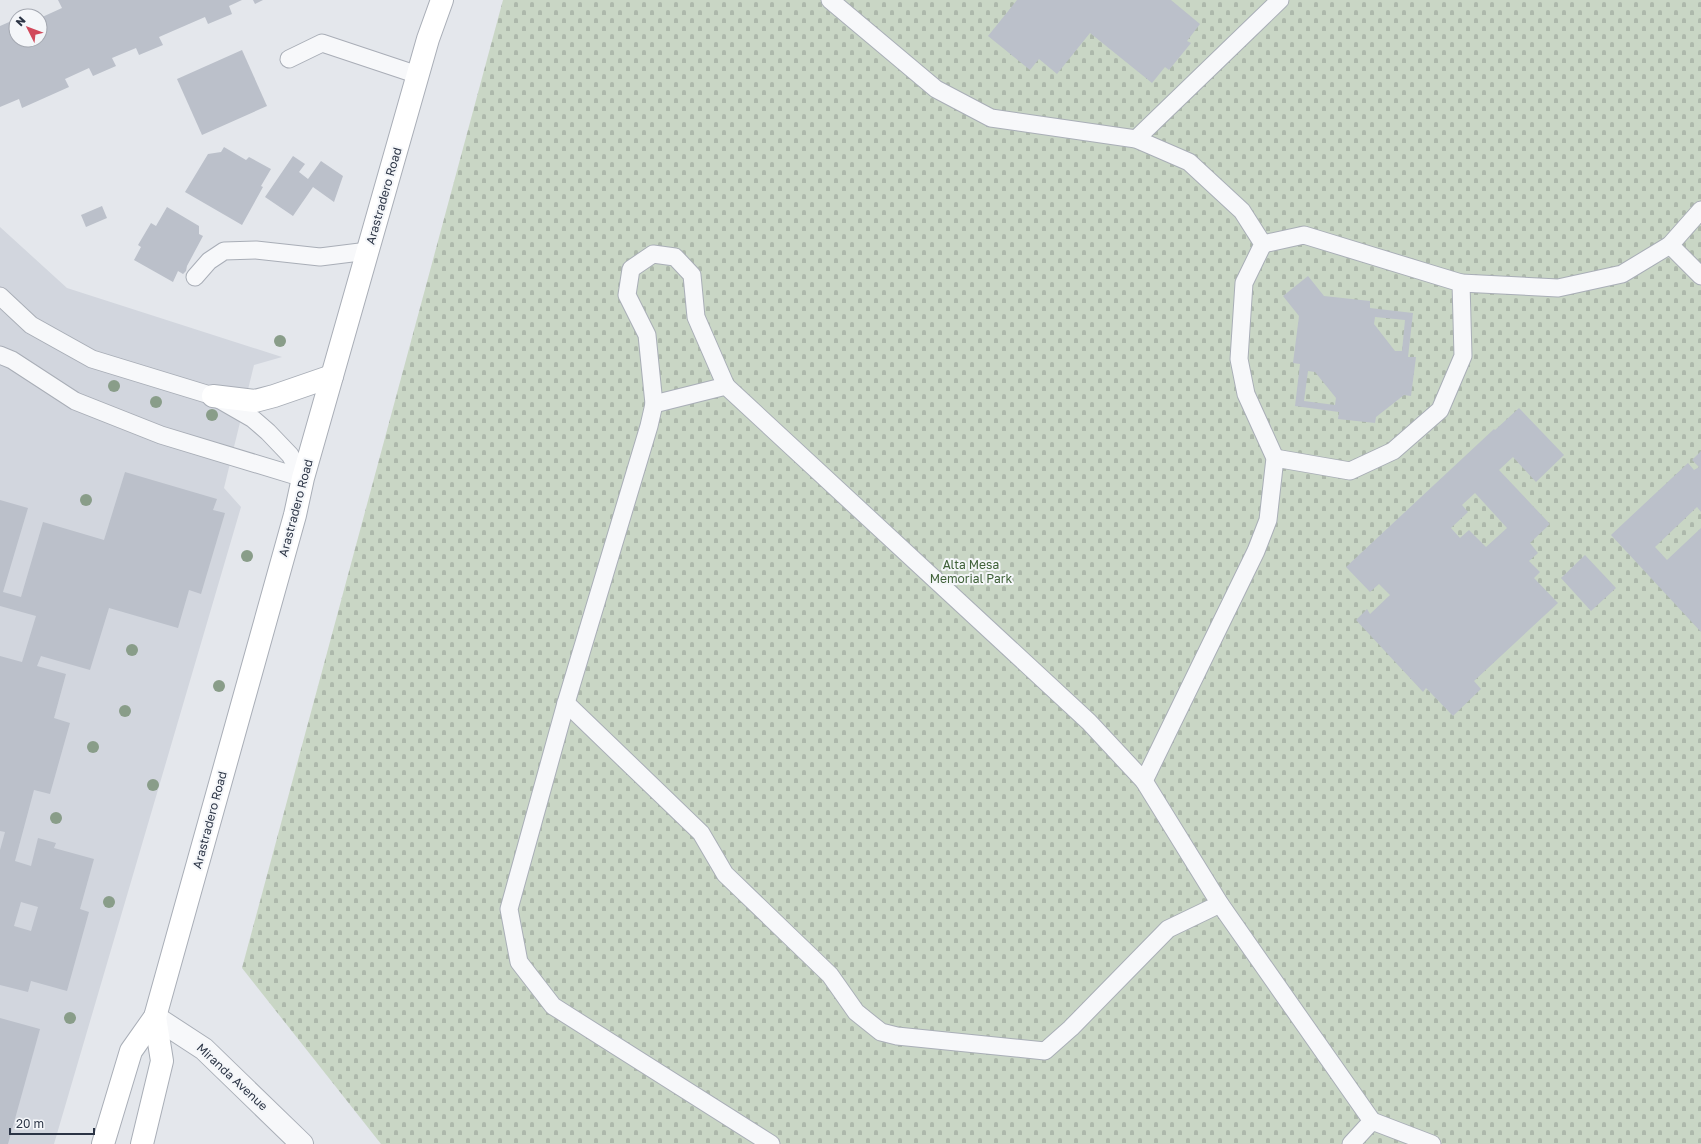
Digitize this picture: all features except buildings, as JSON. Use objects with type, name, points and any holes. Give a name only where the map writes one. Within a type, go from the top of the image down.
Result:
[{"type":"main road","name":"Arastradero Road","points":[[103,1144],[131,1051],[155,1017],[295,515],[303,478],[428,39],[442,0]]},
{"type":"main road","points":[[213,396],[254,400],[274,396],[332,376]]},
{"type":"main road","name":"Arastradero Road","points":[[142,1144],[162,1061],[155,1017]]},
{"type":"street","name":"Miranda Avenue","points":[[155,1017],[204,1049],[302,1144]]},
{"type":"lane","points":[[830,0],[936,89],[991,118],[1136,139],[1189,162],[1242,211],[1263,244]]},
{"type":"lane","points":[[1136,139],[1280,0]]},
{"type":"lane","points":[[289,59],[322,43],[418,75]]},
{"type":"lane","points":[[1263,244],[1304,235],[1461,283],[1558,288],[1622,274],[1670,245],[1701,210]]},
{"type":"lane","points":[[1144,781],[1256,551],[1268,520],[1275,458],[1246,394],[1239,359],[1244,283],[1263,244]]},
{"type":"lane","points":[[1670,245],[1701,276]]},
{"type":"lane","points":[[195,278],[208,262],[224,251],[256,250],[320,257],[368,251]]},
{"type":"lane","points":[[771,1144],[552,1006],[519,962],[509,909],[566,703],[647,434],[654,404],[647,335],[627,295],[631,269],[653,254],[675,257],[692,275],[696,317],[726,386],[1089,722],[1144,781],[1220,904],[1372,1121],[1432,1144]]},
{"type":"lane","points":[[1275,458],[1350,471],[1393,451],[1440,410],[1463,356],[1461,283]]},
{"type":"lane","points":[[0,296],[31,325],[92,359],[213,396],[253,419],[290,455],[303,478]]},
{"type":"lane","points":[[0,355],[12,360],[82,404],[161,435],[303,478]]},
{"type":"lane","points":[[654,404],[726,386]]},
{"type":"lane","points":[[566,703],[701,833],[725,874],[830,975],[856,1012],[881,1032],[897,1036],[1045,1050],[1071,1028],[1168,929],[1220,904]]},
{"type":"lane","points":[[1351,1144],[1372,1121]]},
{"type":"shaded area","points":[[0,227],[67,288],[282,357],[254,365],[224,488],[241,507],[54,1144],[0,1144]]},
{"type":"green space","name":"Alta Mesa Memorial Park","points":[[503,0],[1701,0],[1701,1144],[381,1144],[242,968]]}]
